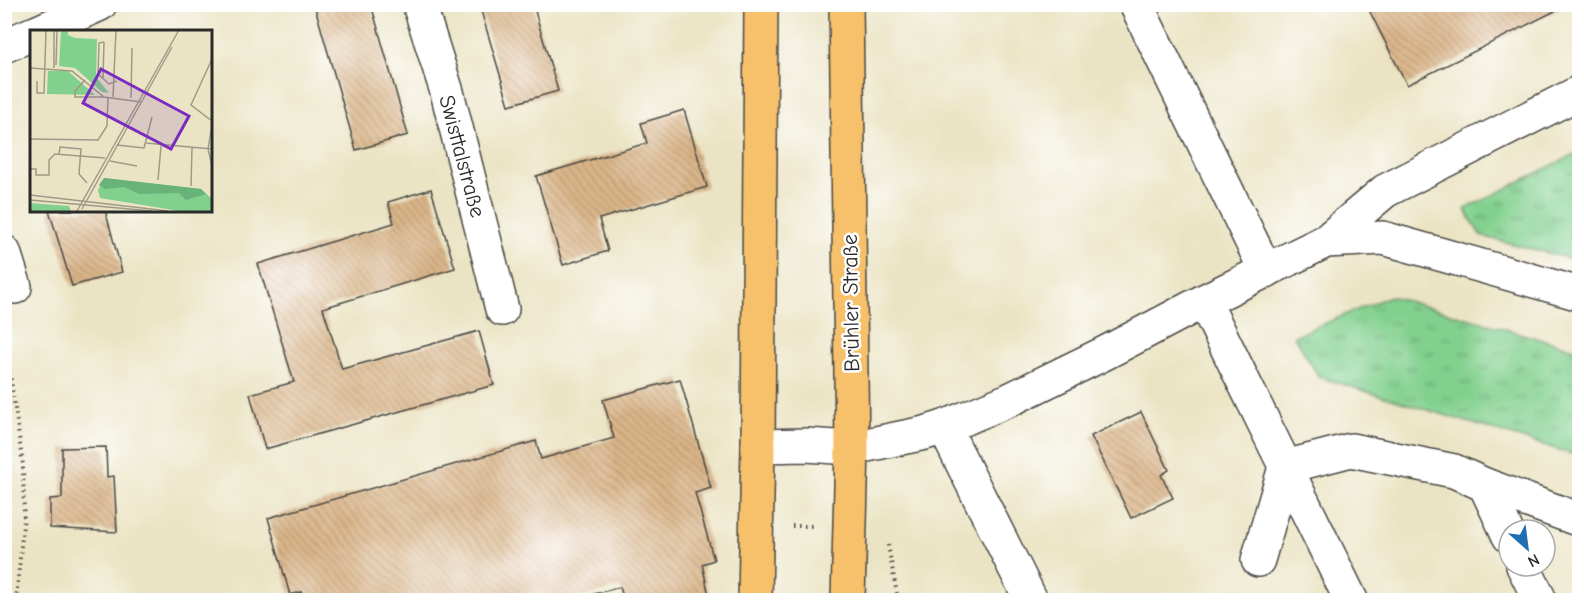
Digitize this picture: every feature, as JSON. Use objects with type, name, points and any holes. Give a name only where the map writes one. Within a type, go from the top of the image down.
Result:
[{"type":"main road","points":[[755,600],[761,4]]},
{"type":"main road","name":"Brühler Straße","points":[[846,4],[852,448],[848,600]]},
{"type":"street","points":[[42,30],[100,4]]},
{"type":"street","name":"Swisttalstraße","points":[[419,4],[447,92],[502,309]]},
{"type":"street","points":[[1136,4],[1266,271]]},
{"type":"street","points":[[4,46],[30,35]]},
{"type":"street","points":[[758,446],[852,448],[925,433],[1009,400],[1326,241],[1385,191],[1580,92]]},
{"type":"street","points":[[1326,241],[1383,238],[1580,294]]},
{"type":"street","points":[[4,252],[15,287]]},
{"type":"street","points":[[1204,301],[1352,600]]},
{"type":"street","points":[[944,427],[1031,600]]},
{"type":"street","points":[[1285,467],[1351,450],[1454,471],[1485,485],[1580,520]]},
{"type":"street","points":[[1258,560],[1285,467]]},
{"type":"street","points":[[1485,485],[1501,518]]},
{"type":"street","points":[[1529,578],[1540,600]]},
{"type":"path","points":[[4,331],[23,465],[24,515],[16,600]]},
{"type":"path","points":[[756,525],[849,527]]},
{"type":"green space","points":[[1579,152],[1579,261],[1481,236],[1465,209]]},
{"type":"green space","points":[[1390,296],[1579,350],[1579,456],[1319,377],[1294,336]]},
{"type":"building","points":[[314,4],[371,4],[408,135],[356,150]]},
{"type":"building","points":[[479,4],[533,4],[558,91],[509,105]]},
{"type":"building","points":[[1366,4],[1569,4],[1407,85]]},
{"type":"building","points":[[684,110],[707,187],[599,219],[608,251],[563,265],[536,176],[647,143],[641,123]]},
{"type":"building","points":[[431,189],[455,268],[323,308],[342,369],[479,331],[494,385],[265,449],[250,394],[294,382],[258,264],[394,223],[388,202]]},
{"type":"building","points":[[50,212],[106,212],[122,272],[72,286]]},
{"type":"building","points":[[680,379],[711,488],[695,493],[714,560],[702,564],[710,600],[624,600],[620,587],[572,600],[303,600],[301,592],[290,595],[268,518],[536,441],[541,459],[614,438],[603,400]]},
{"type":"building","points":[[1141,412],[1169,470],[1161,475],[1173,498],[1131,518],[1091,436]]},
{"type":"building","points":[[106,447],[107,477],[114,476],[117,532],[50,528],[50,499],[62,498],[62,448]]}]
